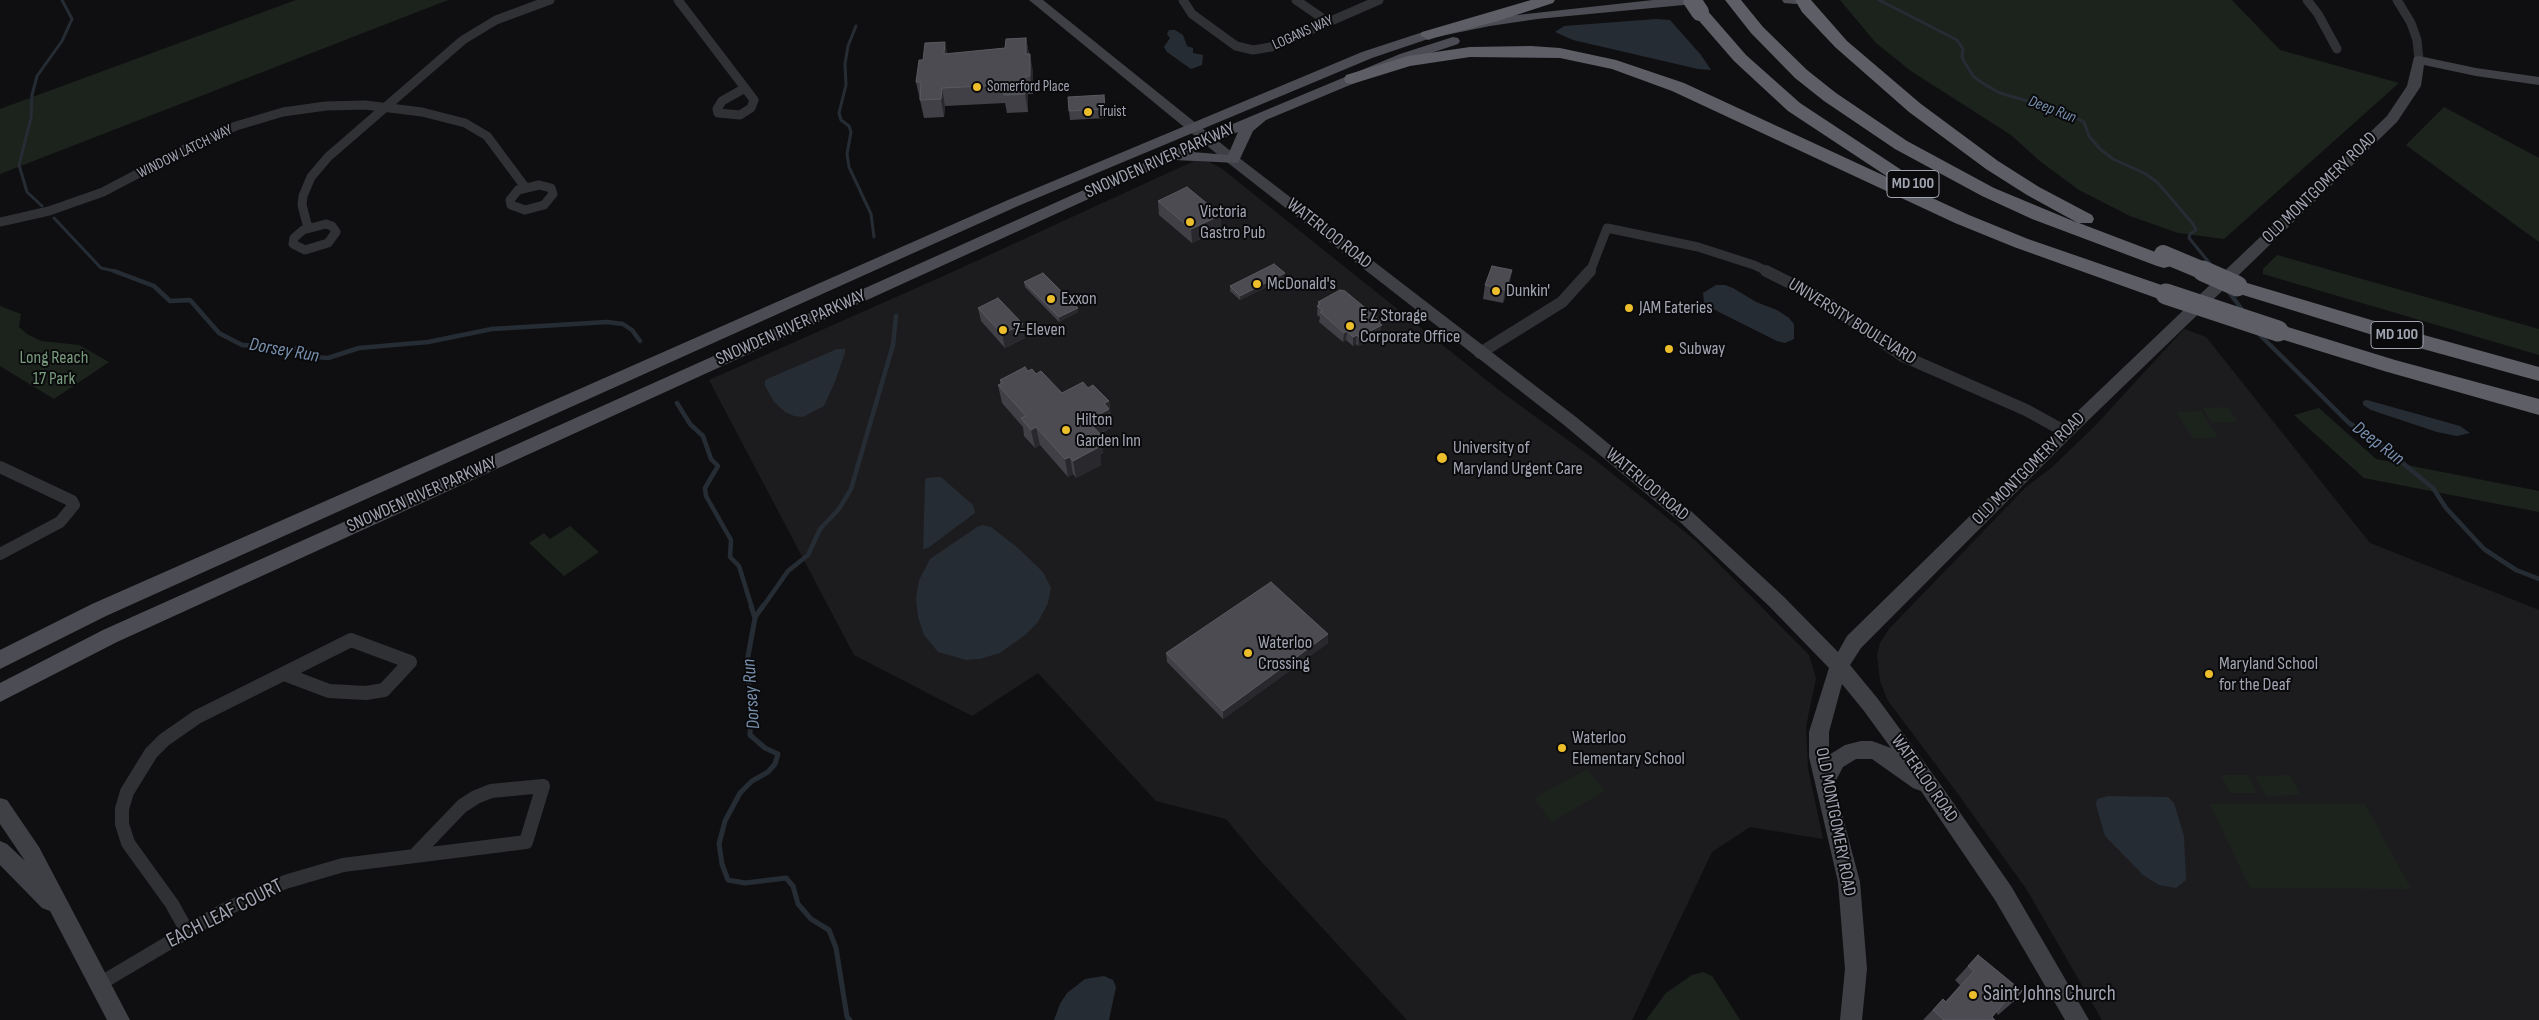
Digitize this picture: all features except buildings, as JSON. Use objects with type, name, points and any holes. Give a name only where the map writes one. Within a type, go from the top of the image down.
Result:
[{"type":"highway","points":[[1428,35],[1547,0]]},
{"type":"highway","points":[[1803,0],[1808,9],[1824,26],[1879,79],[1985,160],[2072,213],[2164,258]]},
{"type":"highway","name":"MD 100","points":[[1696,4],[1729,47],[1764,81],[1809,118],[1872,160],[1967,212],[2113,274],[2166,294],[2391,366],[2539,407]]},
{"type":"highway","name":"MD 100","points":[[1736,4],[1757,30],[1801,74],[1830,97],[1901,145],[1962,178],[2040,215],[2164,258],[2246,290],[2383,331],[2539,374]]},
{"type":"highway","points":[[1352,79],[1408,61],[1470,52],[1500,50],[1560,53],[1616,65],[1678,87],[1962,220],[2021,243],[2113,274]]},
{"type":"main road","points":[[1790,0],[1796,0]]},
{"type":"main road","name":"SNOWDEN RIVER PARKWAY","points":[[0,660],[99,610],[1013,203],[1357,59],[1428,35],[1537,15],[1696,4]]},
{"type":"main road","name":"SNOWDEN RIVER PARKWAY","points":[[0,693],[110,636],[1209,139],[1405,57],[1449,42],[1541,20],[1599,10]]},
{"type":"main road","points":[[1167,158],[1204,156],[1233,160],[1248,130],[1265,116]]},
{"type":"street","points":[[308,228],[302,205],[303,196],[312,177],[328,157],[463,40],[496,20],[550,0]]},
{"type":"street","points":[[678,0],[745,88]]},
{"type":"street","name":"WATERLOO ROAD","points":[[1035,0],[1096,52],[1209,139],[1233,160],[1570,421],[1686,517],[1776,601],[1839,666],[1871,705],[1938,798],[2003,894],[2078,1020]]},
{"type":"street","name":"LOGANS WAY","points":[[1183,0],[1192,14],[1236,46],[1245,50],[1271,48],[1378,0]]},
{"type":"street","points":[[1296,0],[1328,22]]},
{"type":"street","points":[[2307,0],[2318,14],[2337,49]]},
{"type":"street","points":[[2386,0],[2398,0]]},
{"type":"street","name":"OLD MONTGOMERY ROAD","points":[[1851,1020],[1856,969],[1849,882],[1819,757],[1819,732],[1828,696],[1839,666],[1854,642],[2066,432],[2392,119],[2414,86],[2419,60],[2416,40],[2398,0]]},
{"type":"street","points":[[2419,60],[2485,74],[2539,81]]},
{"type":"street","name":"WINDOW LATCH WAY","points":[[0,222],[50,211],[103,192],[198,142],[259,118],[326,106],[349,104],[438,114],[477,129],[494,144],[524,187]]},
{"type":"street","name":"UNIVERSITY BOULEVARD","points":[[1480,352],[1562,302],[1588,274],[1607,228],[1726,254],[1762,269],[1820,298],[1903,356],[2026,410],[2066,432]]},
{"type":"street","points":[[0,467],[72,501],[74,505],[68,516],[60,522],[0,554]]},
{"type":"street","points":[[187,931],[172,904],[128,843],[122,824],[122,809],[127,792],[138,771],[151,753],[180,727],[284,674],[351,640],[410,662],[384,690],[366,693],[329,691],[284,674]]},
{"type":"street","points":[[1824,783],[1836,761],[1843,755],[1861,750],[1872,750],[1893,761],[1938,798]]},
{"type":"street","name":"EACH LEAF COURT","points":[[101,983],[187,931],[255,894],[286,882],[343,865],[526,842],[543,786],[492,791],[476,797],[462,806],[415,855]]},
{"type":"street","points":[[0,807],[32,854],[119,1020]]},
{"type":"street","points":[[0,851],[67,919]]},
{"type":"shaded area","points":[[1656,19],[1670,20],[1701,55],[1711,70],[1698,69],[1573,40],[1555,32],[1564,26]]},
{"type":"shaded area","points":[[1169,30],[1175,30],[1183,35],[1187,46],[1193,48],[1193,53],[1203,55],[1202,65],[1191,69],[1167,52],[1164,47],[1170,38],[1167,34]]},
{"type":"shaded area","points":[[1194,161],[1209,162],[1221,168],[1500,391],[1594,459],[1644,499],[1696,541],[1809,655],[1816,678],[1806,727],[1808,769],[1823,839],[1750,827],[1712,852],[1632,1020],[1407,1020],[1259,859],[1226,819],[1156,801],[1038,673],[972,716],[854,655],[709,380],[948,274]]},
{"type":"shaded area","points":[[1716,285],[1725,285],[1733,288],[1789,318],[1794,324],[1794,339],[1785,343],[1777,341],[1711,308],[1704,302],[1703,293]]},
{"type":"shaded area","name":"Maryland School for the Deaf","points":[[2184,329],[2206,337],[2370,543],[2539,610],[2539,1020],[2102,1020],[2027,890],[1888,701],[1880,681],[1877,655],[1880,643],[1889,629],[2027,486],[2050,469],[2094,427]]},
{"type":"shaded area","points":[[837,349],[845,349],[845,353],[824,406],[803,417],[785,412],[774,402],[765,386],[767,379]]},
{"type":"shaded area","points":[[2367,400],[2460,426],[2470,433],[2457,436],[2437,432],[2371,410],[2363,405],[2363,401]]},
{"type":"shaded area","points":[[941,477],[973,505],[975,513],[928,548],[923,549],[926,478]]},
{"type":"shaded area","points":[[983,525],[991,527],[1018,548],[1043,572],[1051,588],[1048,603],[1038,622],[1025,635],[1000,653],[980,659],[966,660],[938,652],[924,635],[918,617],[916,598],[919,580],[930,559],[977,527]]},
{"type":"shaded area","points":[[2108,796],[2168,797],[2174,803],[2184,836],[2186,880],[2176,888],[2159,885],[2143,875],[2105,836],[2096,805],[2097,799]]},
{"type":"shaded area","points":[[1104,976],[1113,980],[1116,987],[1109,1020],[1054,1020],[1060,1004],[1067,993],[1085,979]]},
{"type":"green space","points":[[296,0],[448,0],[0,174],[0,109]]},
{"type":"green space","points":[[1840,0],[2232,0],[2280,50],[2399,83],[2224,239],[2178,233],[2130,216],[2079,190],[2041,162],[2011,135],[1911,71],[1876,43]]},
{"type":"green space","points":[[2444,107],[2539,158],[2539,242],[2406,145]]},
{"type":"green space","points":[[2277,255],[2539,329],[2539,355],[2263,274],[2263,269]]},
{"type":"green space","name":"Long Reach 17 Park","points":[[0,306],[21,314],[19,327],[27,334],[41,341],[79,345],[109,362],[54,399],[0,366]]},
{"type":"green space","points":[[2228,407],[2238,422],[2212,423],[2203,408]]},
{"type":"green space","points":[[2319,408],[2376,459],[2539,491],[2539,512],[2364,478],[2294,415]]},
{"type":"green space","points":[[2201,411],[2218,438],[2193,439],[2176,412]]},
{"type":"green space","points":[[570,526],[599,552],[564,576],[529,543],[544,533],[550,539]]},
{"type":"green space","points":[[1587,769],[1605,791],[1552,822],[1534,798]]},
{"type":"green space","points":[[2221,775],[2248,775],[2257,793],[2230,793]]},
{"type":"green space","points":[[2290,775],[2301,795],[2266,796],[2255,776]]},
{"type":"green space","points":[[2210,804],[2365,804],[2411,889],[2250,888]]},
{"type":"green space","points":[[1703,972],[1712,976],[1740,1020],[1646,1020],[1666,993],[1692,975]]},
{"type":"waterway","name":"Dorsey Run","points":[[42,206],[27,192],[19,165],[31,118],[32,95],[37,76],[62,41],[72,19],[62,0]]},
{"type":"waterway","name":"Deep Run","points":[[1879,0],[1957,40],[1963,49],[1962,57],[1965,63],[1974,77],[1984,84],[2000,93],[2061,111],[2084,122],[2089,136],[2100,149],[2113,159],[2146,174],[2158,183],[2193,224],[2196,230],[2190,234],[2189,238],[2212,266]]},
{"type":"waterway","points":[[856,26],[848,46],[845,64],[846,85],[839,113],[841,120],[849,126],[851,132],[847,154],[849,167],[871,214],[874,237]]},
{"type":"waterway","name":"Dorsey Run","points":[[54,218],[101,268],[119,272]]},
{"type":"waterway","name":"Dorsey Run","points":[[114,271],[154,286],[170,301],[190,300],[219,333],[242,345],[300,349],[309,351],[316,357],[328,358],[359,348],[428,342],[492,329],[607,322],[623,324],[632,330],[640,341]]},
{"type":"waterway","name":"Deep Run","points":[[2229,292],[2243,311]]},
{"type":"waterway","points":[[762,608],[788,571],[808,555],[820,529],[839,509],[851,489],[893,345],[896,316]]},
{"type":"waterway","name":"Deep Run","points":[[2257,332],[2349,423],[2370,436],[2433,488],[2446,508],[2484,549],[2516,570],[2539,579]]},
{"type":"waterway","name":"Dorsey Run","points":[[677,403],[690,424],[703,436],[711,459],[718,466],[705,488],[706,496],[731,540],[730,557],[739,566],[752,608]]},
{"type":"waterway","name":"Dorsey Run","points":[[751,606],[755,618],[747,662],[751,711],[750,735],[765,748],[778,754],[775,764],[768,772],[752,781],[740,793],[725,821],[719,844],[722,864],[728,880],[745,883],[786,878],[793,886],[798,904],[811,919],[829,930],[836,948],[847,1017],[850,1020]]},
{"type":"waterway","points":[[755,617],[763,606]]},
{"type":"place","name":"Somerford Place","points":[[977,87]]},
{"type":"place","name":"Truist","points":[[1088,112]]},
{"type":"place","name":"Victoria Gastro Pub","points":[[1190,222]]},
{"type":"place","name":"McDonald's","points":[[1257,284]]},
{"type":"place","name":"Dunkin'","points":[[1496,291]]},
{"type":"place","name":"Exxon","points":[[1051,299]]},
{"type":"place","name":"JAM Eateries","points":[[1629,308]]},
{"type":"place","name":"E Z Storage Corporate Office","points":[[1350,326]]},
{"type":"place","name":"7-Eleven","points":[[1003,330]]},
{"type":"place","name":"Subway","points":[[1669,349]]},
{"type":"place","name":"Hilton Garden Inn","points":[[1066,430]]},
{"type":"place","name":"University of Maryland Urgent Care","points":[[1442,458]]},
{"type":"place","name":"Waterloo Crossing","points":[[1248,653]]},
{"type":"place","name":"Maryland School for the Deaf","points":[[2209,674]]},
{"type":"place","name":"Waterloo Elementary School","points":[[1562,748]]},
{"type":"place","name":"Saint Johns Church","points":[[1973,995]]}]
